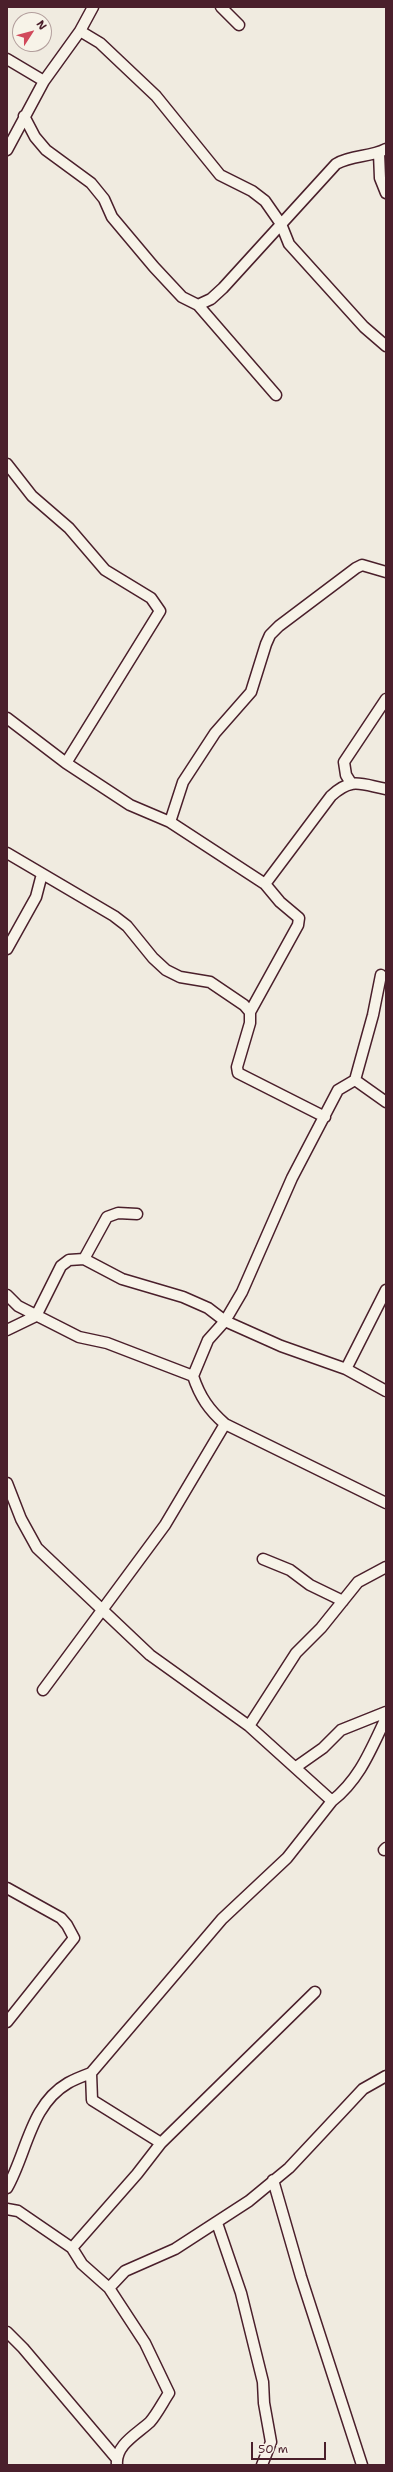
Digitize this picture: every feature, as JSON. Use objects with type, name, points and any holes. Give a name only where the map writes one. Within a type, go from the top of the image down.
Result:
[{"type":"street","points":[[7,150],[24,116],[44,82],[80,31],[93,7]]},
{"type":"street","points":[[221,7],[239,25]]},
{"type":"street","points":[[80,31],[100,43],[150,91],[220,175],[252,191],[265,201],[281,224],[289,244],[364,327],[386,346]]},
{"type":"street","points":[[7,59],[44,82]]},
{"type":"street","points":[[24,116],[35,137],[46,150],[91,183],[104,199],[112,217],[154,267],[182,297],[198,305],[276,395]]},
{"type":"street","points":[[198,305],[211,299],[336,164],[348,157],[382,151],[380,178],[386,193]]},
{"type":"street","points":[[7,464],[32,496],[69,528],[105,570],[151,598],[160,611],[66,763]]},
{"type":"street","points":[[170,822],[183,782],[215,733],[252,692],[270,635],[279,626],[356,568],[362,565],[386,572]]},
{"type":"street","points":[[351,783],[346,775],[344,762],[386,699]]},
{"type":"street","points":[[7,718],[66,763],[130,805],[170,822],[265,884],[280,902],[299,918],[298,925],[250,1012],[250,1023],[237,1067],[238,1073],[325,1117]]},
{"type":"street","points":[[265,884],[331,796],[343,786],[351,783],[386,789]]},
{"type":"street","points":[[7,853],[119,920],[166,970],[180,976],[210,982],[250,1012]]},
{"type":"street","points":[[7,949],[36,897],[42,874]]},
{"type":"street","points":[[381,975],[373,1015],[355,1080],[338,1090],[292,1178],[242,1292],[225,1321],[208,1340],[193,1376],[198,1392],[209,1410],[225,1424],[386,1503]]},
{"type":"street","points":[[355,1080],[386,1102]]},
{"type":"street","points":[[84,1259],[108,1217],[118,1213],[137,1214]]},
{"type":"street","points":[[7,1330],[36,1316],[61,1266],[69,1260],[84,1259],[122,1279],[183,1297],[208,1308],[225,1321],[281,1346],[346,1369],[386,1391]]},
{"type":"street","points":[[346,1369],[386,1290]]},
{"type":"street","points":[[7,1295],[18,1306],[79,1337],[107,1343],[193,1376]]},
{"type":"street","points":[[43,1690],[165,1525],[225,1424]]},
{"type":"street","points":[[7,1483],[24,1525],[37,1548],[150,1655],[249,1726],[332,1801]]},
{"type":"street","points":[[263,1559],[290,1570],[310,1585],[343,1601]]},
{"type":"street","points":[[249,1726],[296,1653],[358,1582],[386,1567]]},
{"type":"street","points":[[296,1767],[323,1748],[341,1730],[386,1712]]},
{"type":"street","points":[[7,2188],[33,2123],[49,2099],[68,2083],[91,2073],[222,1919],[287,1858],[332,1801],[347,1790],[360,1773],[386,1718]]},
{"type":"street","points":[[7,1888],[61,1918],[68,1925],[74,1938],[7,2022]]},
{"type":"street","points":[[72,2248],[137,2174],[161,2143],[315,1992]]},
{"type":"street","points":[[91,2073],[92,2100],[161,2143]]},
{"type":"street","points":[[109,2288],[125,2271],[174,2249],[217,2223],[249,2201],[308,2150],[363,2089],[386,2076]]},
{"type":"street","points":[[273,2180],[301,2277],[362,2465]]},
{"type":"street","points":[[7,2209],[18,2211],[72,2248],[82,2264],[109,2288],[145,2343],[169,2393],[151,2421],[127,2441],[117,2462],[23,2348],[7,2332]]},
{"type":"street","points":[[217,2223],[241,2293],[263,2382],[264,2403],[272,2442],[262,2465]]}]
